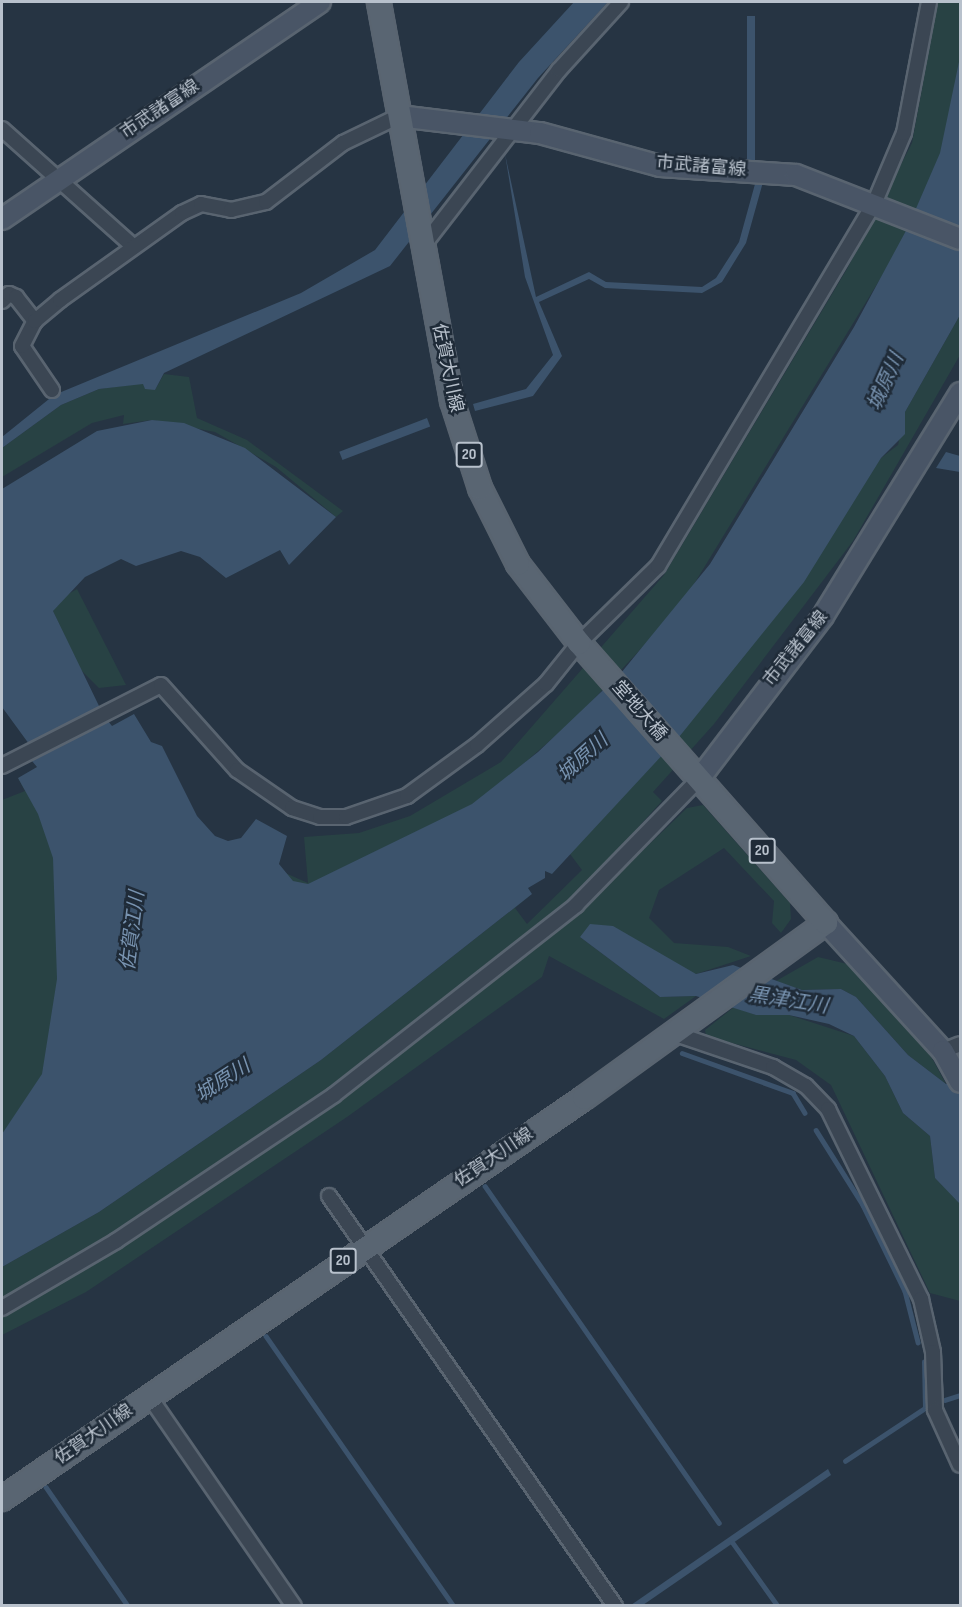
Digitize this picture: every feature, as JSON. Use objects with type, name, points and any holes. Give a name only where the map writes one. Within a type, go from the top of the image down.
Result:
[{"type":"main road","name":"20","points":[[379,2],[422,243]]},
{"type":"main road","name":"市武諸富線","points":[[2,219],[312,4]]},
{"type":"main road","name":"市武諸富線","points":[[399,116],[510,131],[660,166],[796,175],[960,239]]},
{"type":"main road","name":"佐賀大川線","points":[[422,243],[452,401],[480,488],[518,564],[579,643]]},
{"type":"main road","name":"市武諸富線","points":[[699,779],[823,616],[954,417],[960,393]]},
{"type":"main road","name":"堂地大橋","points":[[579,643],[699,779]]},
{"type":"main road","name":"20","points":[[699,779],[826,923]]},
{"type":"main road","name":"佐賀大川線","points":[[2,1499],[679,1028],[826,923]]},
{"type":"main road","points":[[826,923],[954,1061]]},
{"type":"street","points":[[422,243],[510,131],[621,2]]},
{"type":"street","points":[[2,766],[107,709],[161,685],[210,744],[263,791],[320,818],[346,817],[407,796],[431,781],[546,684],[579,643],[658,566],[874,204],[904,133],[929,2]]},
{"type":"street","points":[[52,390],[22,346],[35,321],[133,246],[201,204],[231,210],[266,202],[343,143],[399,116]]},
{"type":"street","points":[[2,129],[61,178],[133,246]]},
{"type":"street","points":[[2,301],[9,294],[16,297],[35,321]]},
{"type":"street","points":[[2,1308],[116,1241],[334,1095],[576,905],[699,779]]},
{"type":"street","points":[[679,1028],[773,1067],[806,1086],[828,1109],[921,1299],[933,1352],[935,1410],[960,1464]]},
{"type":"street","points":[[329,1196],[615,1605]]},
{"type":"street","points":[[149,1396],[294,1605]]},
{"type":"green space","points":[[938,2],[960,2],[960,148],[680,607],[577,717],[443,834],[161,1028],[283,872],[308,883],[304,837],[359,833],[410,816],[501,762],[664,575],[847,269],[912,143]]},
{"type":"green space","points":[[960,315],[960,355],[853,541],[714,724],[653,792],[662,801],[571,901],[580,911],[687,808],[703,805],[790,903],[791,919],[781,933],[772,923],[774,901],[724,848],[659,890],[649,918],[674,943],[728,947],[751,956],[696,974],[580,937],[660,997],[696,996],[664,1019],[549,956],[542,977],[347,1117],[86,1292],[2,1335],[2,1267],[99,1212],[321,1060],[532,894],[515,908],[527,924],[582,870],[570,854],[559,855],[881,458],[898,445],[905,412]]},
{"type":"green space","points":[[164,374],[189,377],[197,418],[247,440],[343,511],[336,517],[276,467],[215,432],[152,420],[123,424],[124,415],[92,423],[2,477],[2,448],[61,405],[99,389],[144,383],[155,390]]},
{"type":"green space","points":[[77,589],[126,685],[99,688],[78,667],[53,611],[58,600]]},
{"type":"green space","points":[[46,777],[72,1018],[2,1151],[2,800],[25,791],[18,778]]},
{"type":"green space","points":[[818,957],[856,966],[927,1049],[946,1084],[908,1055],[856,997],[841,989],[802,990],[776,981]]},
{"type":"green space","points":[[734,1007],[756,1015],[789,1015],[854,1036],[885,1076],[903,1113],[930,1136],[935,1178],[960,1202],[960,1301],[930,1293],[831,1085],[796,1060],[706,1036],[705,1030]]},
{"type":"water","points":[[574,2],[608,2],[538,78],[390,266],[164,373],[155,390],[145,389],[143,384],[99,389],[61,405],[2,448],[2,437],[54,395],[301,293],[375,250],[519,62]]},
{"type":"water","points":[[747,16],[755,16],[755,161],[747,161]]},
{"type":"water","points":[[960,57],[960,315],[905,412],[905,434],[881,458],[804,582],[679,737],[552,874],[545,871],[545,878],[528,888],[532,894],[321,1060],[99,1212],[2,1267],[2,1134],[42,1074],[57,979],[53,858],[38,814],[18,778],[37,767],[32,761],[69,735],[104,716],[112,726],[134,714],[151,742],[162,746],[197,816],[215,836],[228,841],[241,838],[256,819],[287,836],[279,864],[293,881],[308,884],[472,804],[538,752],[621,673],[710,564],[854,327],[908,227],[940,153]]},
{"type":"water","points":[[505,154],[536,297],[589,272],[606,282],[702,287],[716,278],[739,242],[755,184],[763,182],[746,243],[722,282],[702,293],[605,288],[589,279],[539,302],[562,356],[533,396],[475,411],[473,404],[526,389],[553,355],[525,277]]},
{"type":"water","points":[[427,418],[430,426],[342,460],[339,452]]},
{"type":"water","points":[[152,420],[184,423],[245,448],[336,517],[289,565],[280,550],[226,578],[200,557],[181,551],[136,566],[121,559],[85,577],[53,611],[100,708],[29,744],[2,707],[2,489],[97,431]]},
{"type":"water","points":[[946,452],[960,456],[960,472],[936,468]]},
{"type":"water","name":"黒津江川","points":[[590,924],[613,926],[696,974],[733,965],[802,990],[841,989],[856,997],[908,1055],[946,1084],[960,1082],[960,1204],[935,1178],[930,1136],[903,1113],[885,1076],[854,1036],[829,1024],[789,1015],[756,1015],[696,996],[660,997],[580,937]]},
{"type":"water","points":[[828,1469],[831,1475],[733,1543],[643,1605],[631,1605]]},
{"type":"waterway","points":[[682,1053],[793,1093],[805,1113]]},
{"type":"waterway","points":[[816,1130],[863,1205],[905,1291],[918,1342]]},
{"type":"waterway","points":[[485,1186],[719,1523]]},
{"type":"waterway","points":[[266,1336],[454,1606]]},
{"type":"waterway","points":[[845,1461],[925,1408],[924,1362]]},
{"type":"waterway","points":[[945,1400],[960,1395]]},
{"type":"waterway","points":[[46,1487],[128,1606]]},
{"type":"waterway","points":[[733,1543],[778,1606]]},
{"type":"water label","name":"城原川","points":[[886,382]]},
{"type":"water label","name":"城原川","points":[[583,758]]},
{"type":"water label","name":"佐賀江川","points":[[133,931]]},
{"type":"water label","name":"城原川","points":[[223,1081]]}]
